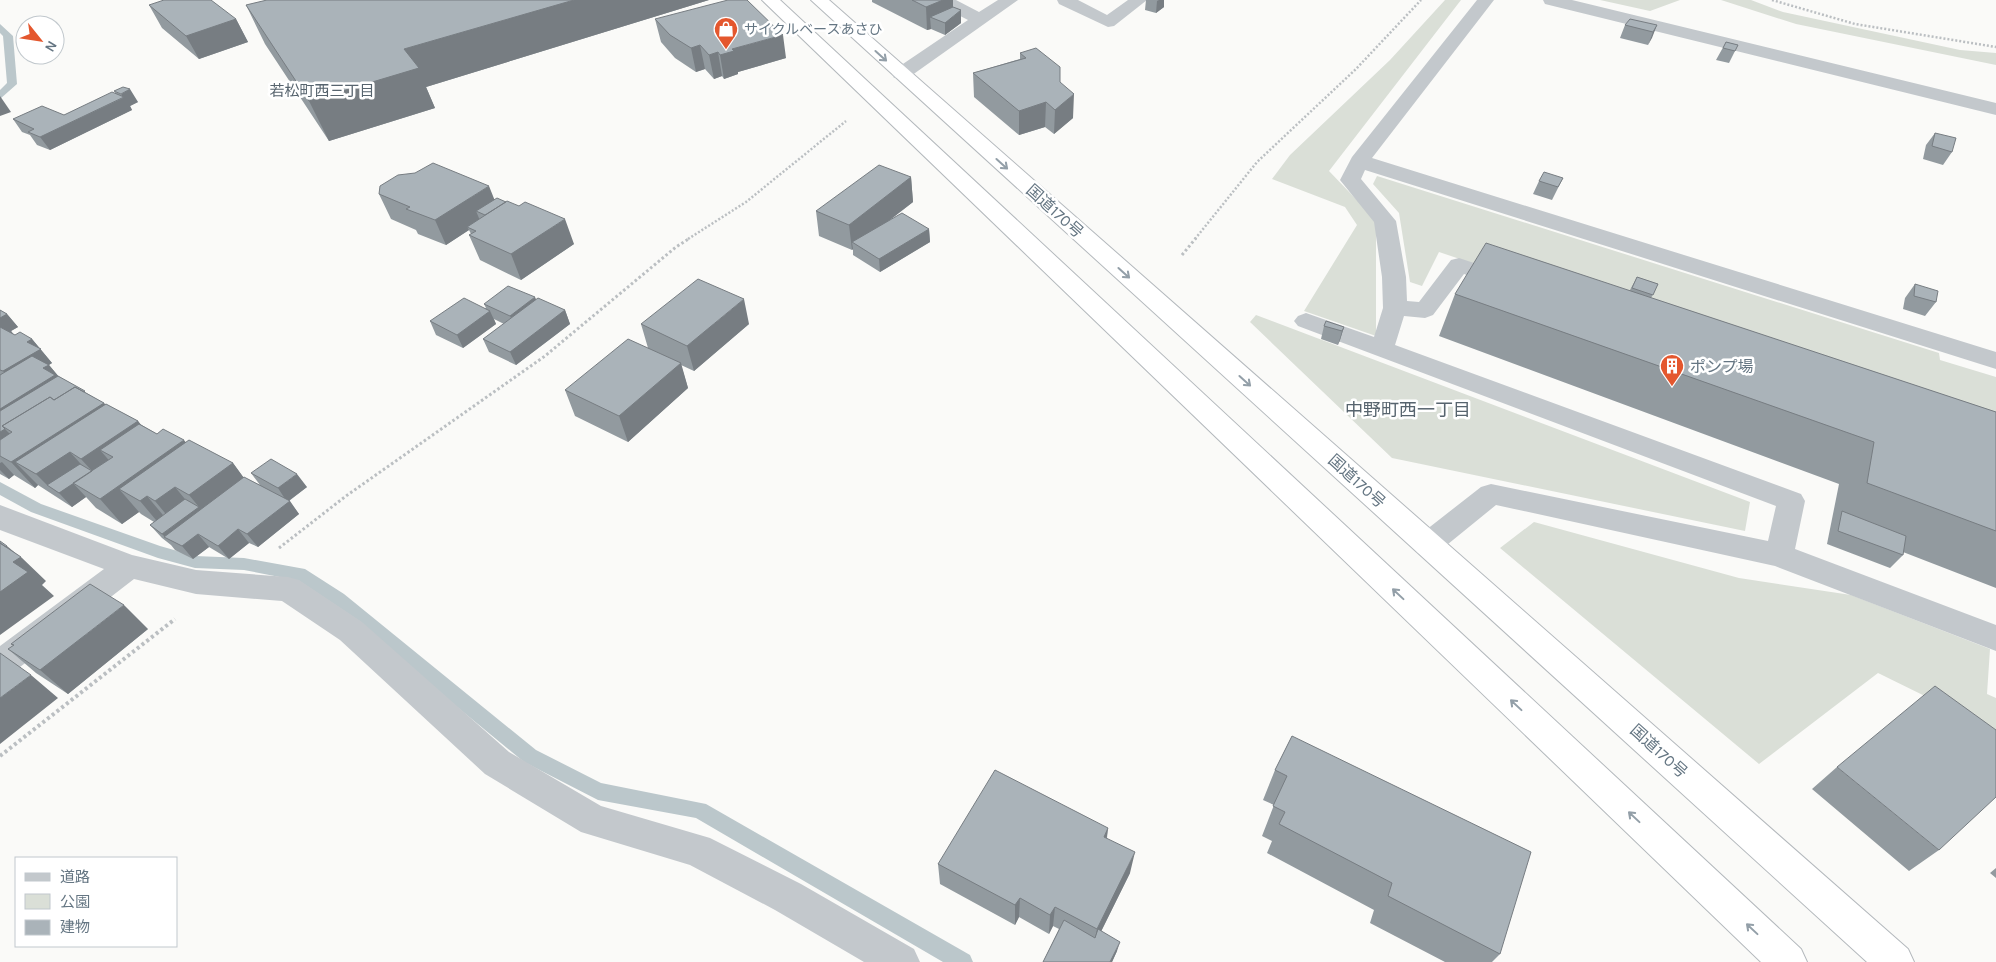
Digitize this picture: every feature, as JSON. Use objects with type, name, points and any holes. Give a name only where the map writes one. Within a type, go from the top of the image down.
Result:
[{"type":"highway","points":[[770,0],[1788,962]]},
{"type":"highway","name":"国道170号","points":[[819,0],[1895,962]]},
{"type":"street","points":[[943,0],[980,19]]},
{"type":"street","points":[[901,74],[1010,0]]},
{"type":"street","points":[[1065,0],[1108,22],[1139,0]]},
{"type":"street","points":[[1382,349],[1395,308],[1394,277],[1385,221],[1350,180],[1359,160],[1486,0]]},
{"type":"street","points":[[1551,0],[1996,109]]},
{"type":"street","points":[[1359,160],[1996,361]]},
{"type":"street","points":[[1395,308],[1425,310],[1459,265],[1525,288]]},
{"type":"street","points":[[1306,321],[1791,501],[1779,555]]},
{"type":"street","points":[[1427,545],[1491,494],[1779,555],[1996,638]]},
{"type":"street","points":[[0,516],[10,522],[130,566],[196,582],[288,589],[351,631],[497,763],[593,820],[697,850],[788,897],[901,962]]},
{"type":"street","points":[[0,664],[130,566]]},
{"type":"path","points":[[1182,255],[1257,162],[1356,69],[1421,0]]},
{"type":"path","points":[[1772,0],[1796,8],[1893,31],[1996,47]]},
{"type":"path","points":[[0,756],[221,584],[275,551],[346,496],[545,356],[676,247],[746,202],[845,121],[882,106]]},
{"type":"green space","points":[[1445,0],[1461,0],[1329,171],[1376,220],[1376,336],[1304,311],[1357,225],[1345,207],[1272,179],[1290,155],[1390,60]]},
{"type":"green space","points":[[1600,0],[1680,0],[1650,11]]},
{"type":"green space","points":[[1721,0],[1751,0],[1783,12],[1960,50],[1996,53],[1996,65],[1796,24]]},
{"type":"green space","points":[[1377,176],[1939,353],[1940,360],[1996,377],[1996,439],[1439,252],[1422,286],[1410,282],[1399,213],[1373,184]]},
{"type":"green space","points":[[1256,315],[1750,502],[1745,531],[1392,458],[1250,322]]},
{"type":"green space","points":[[1534,522],[1739,578],[1851,595],[1990,649],[1987,694],[1996,698],[1996,731],[1878,673],[1759,764],[1500,548]]},
{"type":"building","points":[[164,0],[211,0],[236,19],[186,36],[149,5]]},
{"type":"building","points":[[267,0],[574,0],[404,49],[419,68],[309,101],[246,5]]},
{"type":"building","points":[[728,0],[747,0],[783,35],[732,49],[734,51],[720,55],[718,52],[709,55],[700,45],[691,48],[670,35],[655,19]]},
{"type":"building","points":[[912,0],[943,0],[926,7]]},
{"type":"building","points":[[953,7],[961,10],[945,23],[930,17]]},
{"type":"building","points":[[1630,19],[1657,25],[1653,32],[1625,25]]},
{"type":"building","points":[[1726,42],[1738,45],[1735,51],[1723,48]]},
{"type":"building","points":[[1036,48],[1060,67],[1060,82],[1074,94],[1055,110],[1046,102],[1019,111],[973,73],[1026,58],[1020,53]]},
{"type":"building","points":[[123,87],[130,89],[121,94],[114,91]]},
{"type":"building","points":[[112,92],[124,97],[40,137],[28,132],[34,129],[13,119],[42,106],[64,115]]},
{"type":"building","points":[[1935,133],[1956,138],[1952,152],[1932,146]]},
{"type":"building","points":[[433,163],[489,186],[435,220],[406,209],[410,207],[379,194],[380,186],[398,175],[415,173]]},
{"type":"building","points":[[879,165],[911,177],[849,225],[816,211]]},
{"type":"building","points":[[1544,172],[1563,178],[1558,187],[1539,181]]},
{"type":"building","points":[[497,198],[506,202],[485,215],[476,211]]},
{"type":"building","points":[[507,201],[519,206],[525,202],[565,219],[511,254],[469,235],[476,231],[467,227]]},
{"type":"building","points":[[902,213],[929,229],[879,259],[852,242]]},
{"type":"building","points":[[1486,243],[1996,412],[1996,531],[1867,483],[1874,442],[1455,294]]},
{"type":"building","points":[[1637,277],[1658,284],[1653,295],[1632,288]]},
{"type":"building","points":[[698,279],[744,299],[687,346],[641,324]]},
{"type":"building","points":[[1915,284],[1938,291],[1936,302],[1914,296]]},
{"type":"building","points":[[508,286],[535,297],[510,316],[484,304]]},
{"type":"building","points":[[464,298],[490,311],[457,335],[430,321]]},
{"type":"building","points":[[538,298],[565,310],[510,352],[483,339]]},
{"type":"building","points":[[0,310],[7,314],[0,318]]},
{"type":"building","points":[[1326,321],[1344,327],[1342,331],[1324,326]]},
{"type":"building","points":[[0,327],[15,335],[20,332],[32,339],[27,342],[41,349],[3,371],[0,370]]},
{"type":"building","points":[[628,339],[681,363],[619,416],[565,390]]},
{"type":"building","points":[[32,356],[49,365],[43,368],[55,375],[0,409],[0,375]]},
{"type":"building","points":[[58,376],[85,391],[75,387],[54,400],[50,397],[2,426],[5,429],[0,432],[0,411]]},
{"type":"building","points":[[75,387],[104,403],[11,462],[0,456],[0,440],[12,432],[2,426],[50,397],[54,400]]},
{"type":"building","points":[[106,404],[138,421],[81,459],[70,452],[36,474],[15,462]]},
{"type":"building","points":[[139,424],[157,434],[163,429],[184,440],[100,499],[73,483],[113,457],[100,450]]},
{"type":"building","points":[[189,440],[233,463],[189,495],[175,487],[155,501],[147,496],[140,501],[119,489]]},
{"type":"building","points":[[271,459],[297,474],[278,488],[251,473]]},
{"type":"building","points":[[80,464],[92,471],[59,493],[47,485]]},
{"type":"building","points":[[244,477],[290,501],[247,534],[238,529],[218,546],[198,534],[182,546],[164,537]]},
{"type":"building","points":[[185,499],[199,507],[162,534],[150,525]]},
{"type":"building","points":[[1842,511],[1906,536],[1903,555],[1838,531]]},
{"type":"building","points":[[0,543],[21,557],[13,562],[28,572],[0,592]]},
{"type":"building","points":[[90,584],[124,605],[40,670],[8,649],[14,645],[11,644]]},
{"type":"building","points":[[0,653],[31,675],[0,698]]},
{"type":"building","points":[[1935,686],[1996,730],[1996,797],[1939,850],[1837,767]]},
{"type":"building","points":[[1292,736],[1531,852],[1500,954],[1388,896],[1392,883],[1279,824],[1285,812],[1273,806],[1287,776],[1275,770]]},
{"type":"building","points":[[995,770],[1108,828],[1104,837],[1135,852],[1097,929],[1055,907],[1050,915],[1020,898],[1015,905],[938,864]]},
{"type":"building","points":[[1064,920],[1095,938],[1098,929],[1120,942],[1110,962],[1043,962]]},
{"type":"waterway","points":[[0,27],[8,36],[12,84],[0,96]]},
{"type":"waterway","points":[[0,488],[36,508],[158,552],[195,562],[244,564],[299,574],[338,599],[530,756],[598,791],[699,810],[963,962]]},
{"type":"place","name":"サイクルベースあさひ","points":[[726,50]]},
{"type":"place","name":"ポンプ場","points":[[1672,387]]},
{"type":"district","name":"若松町西三丁目","points":[[322,91]]},
{"type":"district","name":"中野町西一丁目","points":[[1408,410]]}]
